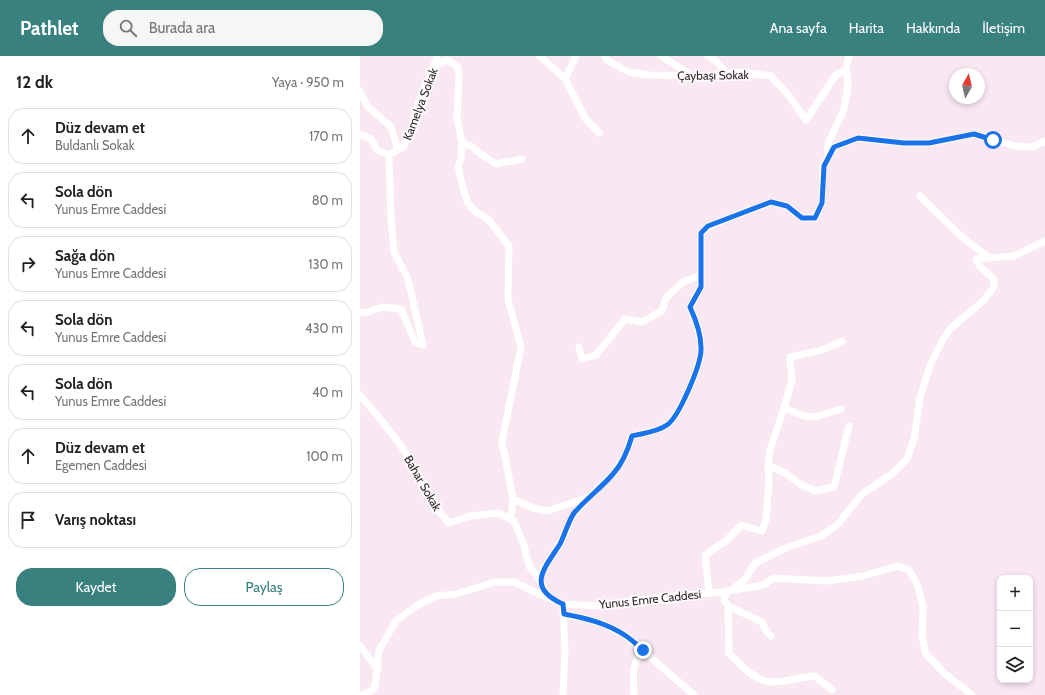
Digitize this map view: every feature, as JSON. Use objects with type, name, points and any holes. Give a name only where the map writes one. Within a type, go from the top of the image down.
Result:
[{"type":"street","name":"Kamelya Sokak","points":[[390,155],[402,147],[411,129],[420,97],[432,72],[437,56]]},
{"type":"street","points":[[540,56],[565,79],[585,118],[599,133]]},
{"type":"street","points":[[565,79],[576,56]]},
{"type":"street","name":"Çaybaşı Sokak","points":[[605,56],[607,60],[629,72],[649,75],[708,76],[739,72],[770,76],[789,96],[806,120],[835,76],[846,69]]},
{"type":"street","points":[[661,56],[692,76]]},
{"type":"street","points":[[708,56],[717,62],[727,74]]},
{"type":"street","points":[[828,157],[828,144],[844,109],[848,85],[846,69],[849,56]]},
{"type":"street","points":[[432,72],[440,62],[447,60],[457,66],[459,76],[457,118],[462,143],[461,159],[458,166],[464,192],[468,203],[476,212],[488,219],[509,246],[508,299],[520,348],[502,441],[513,499],[511,519],[514,521],[524,545],[529,566],[540,580],[545,591],[553,600]]},
{"type":"street","points":[[360,91],[368,107],[391,127],[398,150]]},
{"type":"street","points":[[360,134],[371,139],[377,150],[390,155],[391,218],[394,252],[408,279],[423,345],[415,342],[401,309],[382,307],[365,313],[360,312]]},
{"type":"street","points":[[540,580],[543,570],[561,542],[573,515],[613,474],[626,454],[632,436],[658,429],[668,424],[681,407],[702,349],[698,325],[690,307],[701,287],[701,233],[708,226],[771,202],[787,206],[802,218],[815,218],[822,203],[824,166],[828,157],[834,147],[858,138],[904,143],[929,143],[974,134],[1015,146],[1032,147],[1045,140]]},
{"type":"street","points":[[462,143],[472,146],[485,158],[496,164],[522,159]]},
{"type":"street","points":[[920,196],[963,238],[990,258]]},
{"type":"street","points":[[771,636],[766,631],[762,622],[728,606],[724,600],[729,591],[746,578],[755,563],[783,549],[821,536],[837,525],[862,494],[892,474],[907,459],[914,439],[920,397],[931,363],[943,339],[951,328],[983,301],[993,288],[994,279],[981,268],[976,259],[1014,256],[1045,241]]},
{"type":"street","points":[[579,347],[582,359],[596,355],[625,319],[642,322],[662,311],[666,298],[683,282],[701,274]]},
{"type":"street","points":[[710,593],[705,555],[727,540],[741,525],[762,531],[766,520],[770,450],[792,380],[790,356],[818,352],[842,341]]},
{"type":"street","name":"Bahar Sokak","points":[[360,395],[385,424],[408,456],[440,513],[449,523],[470,516],[498,513],[511,519]]},
{"type":"street","points":[[784,408],[804,416],[816,417],[841,409]]},
{"type":"street","points":[[768,465],[785,473],[802,485],[815,491],[834,487],[849,426]]},
{"type":"street","points":[[513,499],[533,508],[547,511],[589,497]]},
{"type":"street","name":"Yunus Emre Caddesi","points":[[374,693],[378,670],[379,650],[396,621],[418,605],[436,596],[456,594],[495,582],[514,582],[563,604],[600,606],[729,591],[764,585],[773,578],[827,581],[863,576],[898,566],[909,570],[918,586],[923,607],[922,637],[926,654],[962,692],[972,695]]},
{"type":"street","points":[[563,604],[565,650],[563,695]]},
{"type":"street","points":[[728,606],[729,653],[744,669],[758,678],[770,682],[815,676],[832,690]]},
{"type":"street","points":[[564,614],[603,624],[625,635],[694,695]]},
{"type":"street","points":[[360,646],[378,670]]},
{"type":"street","points":[[634,695],[633,672],[636,658],[643,650]]},
{"type":"street","points":[[362,695],[374,693]]},
{"type":"route","points":[[643,650],[625,635],[603,624],[564,614],[563,604],[553,600],[545,591],[540,580],[543,570],[561,542],[573,515],[613,474],[626,454],[632,436],[658,429],[668,424],[681,407],[702,349],[698,325],[690,307],[701,287],[701,233],[708,226],[771,202],[787,206],[802,218],[815,218],[822,203],[824,166],[834,147],[858,138],[904,143],[929,143],[974,134],[993,140]]}]
